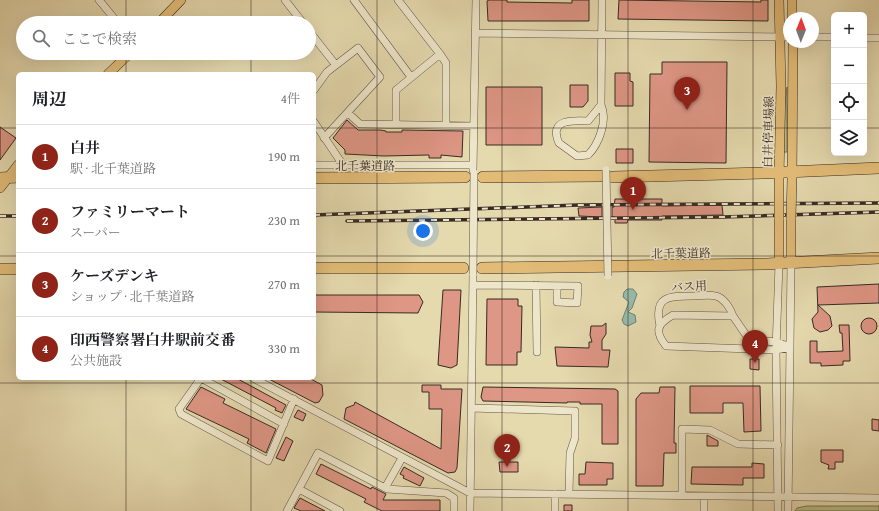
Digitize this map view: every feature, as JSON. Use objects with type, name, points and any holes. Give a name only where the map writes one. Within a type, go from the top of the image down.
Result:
[{"type":"highway","name":"北千葉道路","points":[[316,178],[474,173],[792,175],[879,168]]},
{"type":"highway","name":"北千葉道路","points":[[478,271],[879,258]]},
{"type":"highway","points":[[0,269],[16,268]]},
{"type":"highway","points":[[316,268],[463,268]]},
{"type":"main road","points":[[166,16],[181,0]]},
{"type":"main road","name":"白井停車場線","points":[[779,0],[783,30]]},
{"type":"main road","points":[[792,0],[792,12]]},
{"type":"main road","name":"白井停車場線","points":[[779,261],[779,175],[784,48]]},
{"type":"main road","name":"白井停車場線","points":[[791,261],[792,48]]},
{"type":"main road","points":[[110,72],[123,60]]},
{"type":"main road","points":[[0,188],[16,168]]},
{"type":"street","points":[[285,0],[298,16]]},
{"type":"street","points":[[354,0],[411,77]]},
{"type":"street","points":[[398,0],[446,63],[446,125]]},
{"type":"street","points":[[470,511],[473,285],[478,271],[474,173],[476,0]]},
{"type":"street","points":[[601,128],[588,121],[564,122],[559,126],[556,133],[558,143],[577,156],[588,155],[600,139],[604,111],[601,105],[603,34],[602,0]]},
{"type":"street","points":[[104,2],[113,16]]},
{"type":"street","points":[[475,33],[783,37]]},
{"type":"street","points":[[819,37],[831,38]]},
{"type":"street","points":[[867,38],[879,38]]},
{"type":"street","points":[[316,39],[335,64]]},
{"type":"street","points":[[316,87],[335,64],[358,48],[380,77],[324,138]]},
{"type":"street","points":[[396,124],[396,90],[440,54]]},
{"type":"street","points":[[588,121],[601,105]]},
{"type":"street","points":[[348,113],[360,124],[474,126]]},
{"type":"street","points":[[316,125],[344,165]]},
{"type":"street","points":[[316,165],[344,165],[474,173]]},
{"type":"street","points":[[606,174],[608,276]]},
{"type":"street","points":[[778,511],[776,350],[779,261]]},
{"type":"street","points":[[788,511],[791,261]]},
{"type":"street","points":[[473,285],[557,286]]},
{"type":"street","points":[[536,285],[537,352]]},
{"type":"street","name":"バス用","points":[[660,326],[658,308],[662,300],[670,296],[716,296],[725,302],[733,316]]},
{"type":"street","points":[[673,315],[733,316],[746,335],[753,340],[777,342],[790,347],[776,350],[672,347],[666,346],[659,338],[660,326],[664,320],[673,315]]},
{"type":"street","points":[[200,380],[179,409],[180,414],[268,461],[294,400]]},
{"type":"street","points":[[205,380],[284,424]]},
{"type":"street","points":[[257,380],[470,493],[879,498]]},
{"type":"street","points":[[471,408],[575,411],[575,438],[570,453],[569,494]]},
{"type":"street","points":[[682,495],[682,429],[710,430],[738,444],[778,445]]},
{"type":"street","points":[[287,511],[318,453],[385,488],[446,493],[454,498],[454,511]]},
{"type":"street","points":[[385,488],[402,458]]},
{"type":"street","points":[[299,489],[340,511]]},
{"type":"street","points":[[555,494],[555,511]]},
{"type":"street","points":[[704,496],[704,511]]},
{"type":"green space","points":[[787,87],[787,152],[782,152],[782,127]]},
{"type":"green space","points":[[807,506],[879,506],[879,511],[795,511],[797,508]]},
{"type":"shaded area","points":[[627,289],[633,289],[637,294],[632,308],[628,312],[635,315],[636,322],[628,326],[624,324],[622,320],[629,302],[623,297],[624,292]]},
{"type":"building","points":[[507,0],[507,2],[572,3],[572,0],[589,0],[589,21],[488,21],[487,1]]},
{"type":"building","points":[[619,0],[761,2],[761,0],[768,0],[768,21],[618,19]]},
{"type":"building","points":[[662,62],[727,62],[726,163],[649,162],[650,74],[662,74]]},
{"type":"building","points":[[615,73],[630,73],[630,81],[633,82],[633,106],[615,106]]},
{"type":"building","points":[[570,85],[588,85],[588,101],[583,107],[570,107]]},
{"type":"building","points":[[486,87],[542,87],[542,145],[486,145]]},
{"type":"building","points":[[347,120],[358,130],[380,130],[386,132],[402,132],[402,130],[463,131],[462,157],[441,155],[441,158],[429,158],[429,155],[384,156],[345,154],[345,150],[333,138]]},
{"type":"building","points":[[0,127],[16,138],[0,160]]},
{"type":"building","points":[[616,149],[633,149],[633,163],[616,163]]},
{"type":"building","points":[[615,199],[662,199],[662,206],[722,205],[723,215],[662,216],[662,220],[628,220],[627,223],[615,223],[615,217],[612,217],[612,207],[614,207]]},
{"type":"building","points":[[602,207],[602,217],[579,216],[578,208]]},
{"type":"building","points":[[879,284],[879,303],[818,305],[830,316],[832,326],[828,330],[820,332],[814,328],[812,319],[818,312],[817,287]]},
{"type":"building","points":[[443,290],[461,290],[457,365],[451,368],[438,365]]},
{"type":"building","points":[[316,295],[419,295],[423,302],[418,313],[316,312]]},
{"type":"building","points":[[487,299],[518,299],[518,306],[522,306],[521,352],[517,352],[517,365],[486,365]]},
{"type":"building","points":[[869,318],[875,320],[877,326],[875,332],[869,334],[863,332],[861,326],[863,320]]},
{"type":"building","points":[[606,323],[606,334],[602,340],[602,350],[610,350],[608,367],[557,366],[555,347],[589,348],[589,342],[592,342],[590,335],[591,326],[602,326]]},
{"type":"building","points":[[839,325],[849,325],[850,361],[843,361],[843,365],[821,366],[821,363],[810,363],[810,341],[817,341],[817,352],[843,351],[842,333],[840,333]]},
{"type":"building","points":[[750,359],[759,359],[759,370],[750,369]]},
{"type":"building","points":[[223,380],[240,380],[286,405],[282,413],[275,410],[276,408]]},
{"type":"building","points":[[271,380],[313,380],[322,385],[323,395],[319,402],[315,403]]},
{"type":"building","points":[[422,385],[441,385],[441,389],[462,389],[457,468],[455,472],[448,473],[344,419],[346,408],[354,405],[355,402],[441,449],[442,409],[429,409],[429,392],[422,392]]},
{"type":"building","points":[[690,386],[760,386],[761,431],[744,432],[743,403],[723,403],[723,413],[690,413]]},
{"type":"building","points":[[201,387],[225,399],[223,403],[276,429],[266,453],[247,443],[249,439],[186,409]]},
{"type":"building","points":[[483,387],[615,389],[618,391],[618,444],[602,444],[602,404],[580,404],[580,402],[483,401],[481,397]]},
{"type":"building","points":[[660,387],[675,387],[674,443],[676,443],[676,453],[664,453],[663,486],[636,486],[636,399],[641,393],[659,393]]},
{"type":"building","points":[[298,410],[306,414],[303,421],[294,417]]},
{"type":"building","points":[[872,419],[879,420],[879,431],[872,430]]},
{"type":"building","points":[[707,435],[718,441],[718,446],[707,446]]},
{"type":"building","points":[[286,437],[293,441],[284,461],[276,458]]},
{"type":"building","points":[[821,450],[843,450],[843,462],[835,462],[835,469],[828,469],[829,465],[821,462]]},
{"type":"building","points":[[499,462],[518,462],[518,472],[500,472]]},
{"type":"building","points":[[586,462],[613,463],[613,479],[607,479],[607,485],[579,485],[579,474],[585,474]]},
{"type":"building","points":[[752,463],[764,464],[764,478],[743,478],[743,485],[691,484],[692,467],[752,467]]},
{"type":"building","points":[[321,464],[371,489],[372,487],[386,494],[383,500],[440,500],[440,511],[382,511],[364,502],[366,499],[316,474]]},
{"type":"building","points":[[404,467],[424,478],[420,486],[403,478],[404,476],[400,474]]},
{"type":"building","points":[[300,498],[325,511],[301,511],[294,508]]},
{"type":"building","points":[[564,505],[572,505],[572,511],[564,511]]},
{"type":"railway","points":[[316,215],[578,205],[879,203]]},
{"type":"railway","points":[[347,221],[723,217],[879,212]]},
{"type":"railway","points":[[0,216],[16,216]]},
{"type":"place","name":"ケーズデンキ","points":[[687,110]]},
{"type":"place","name":"白井","points":[[633,210]]},
{"type":"place","name":"印西警察署白井駅前交番","points":[[755,363]]},
{"type":"place","name":"ファミリーマート","points":[[507,467]]}]
